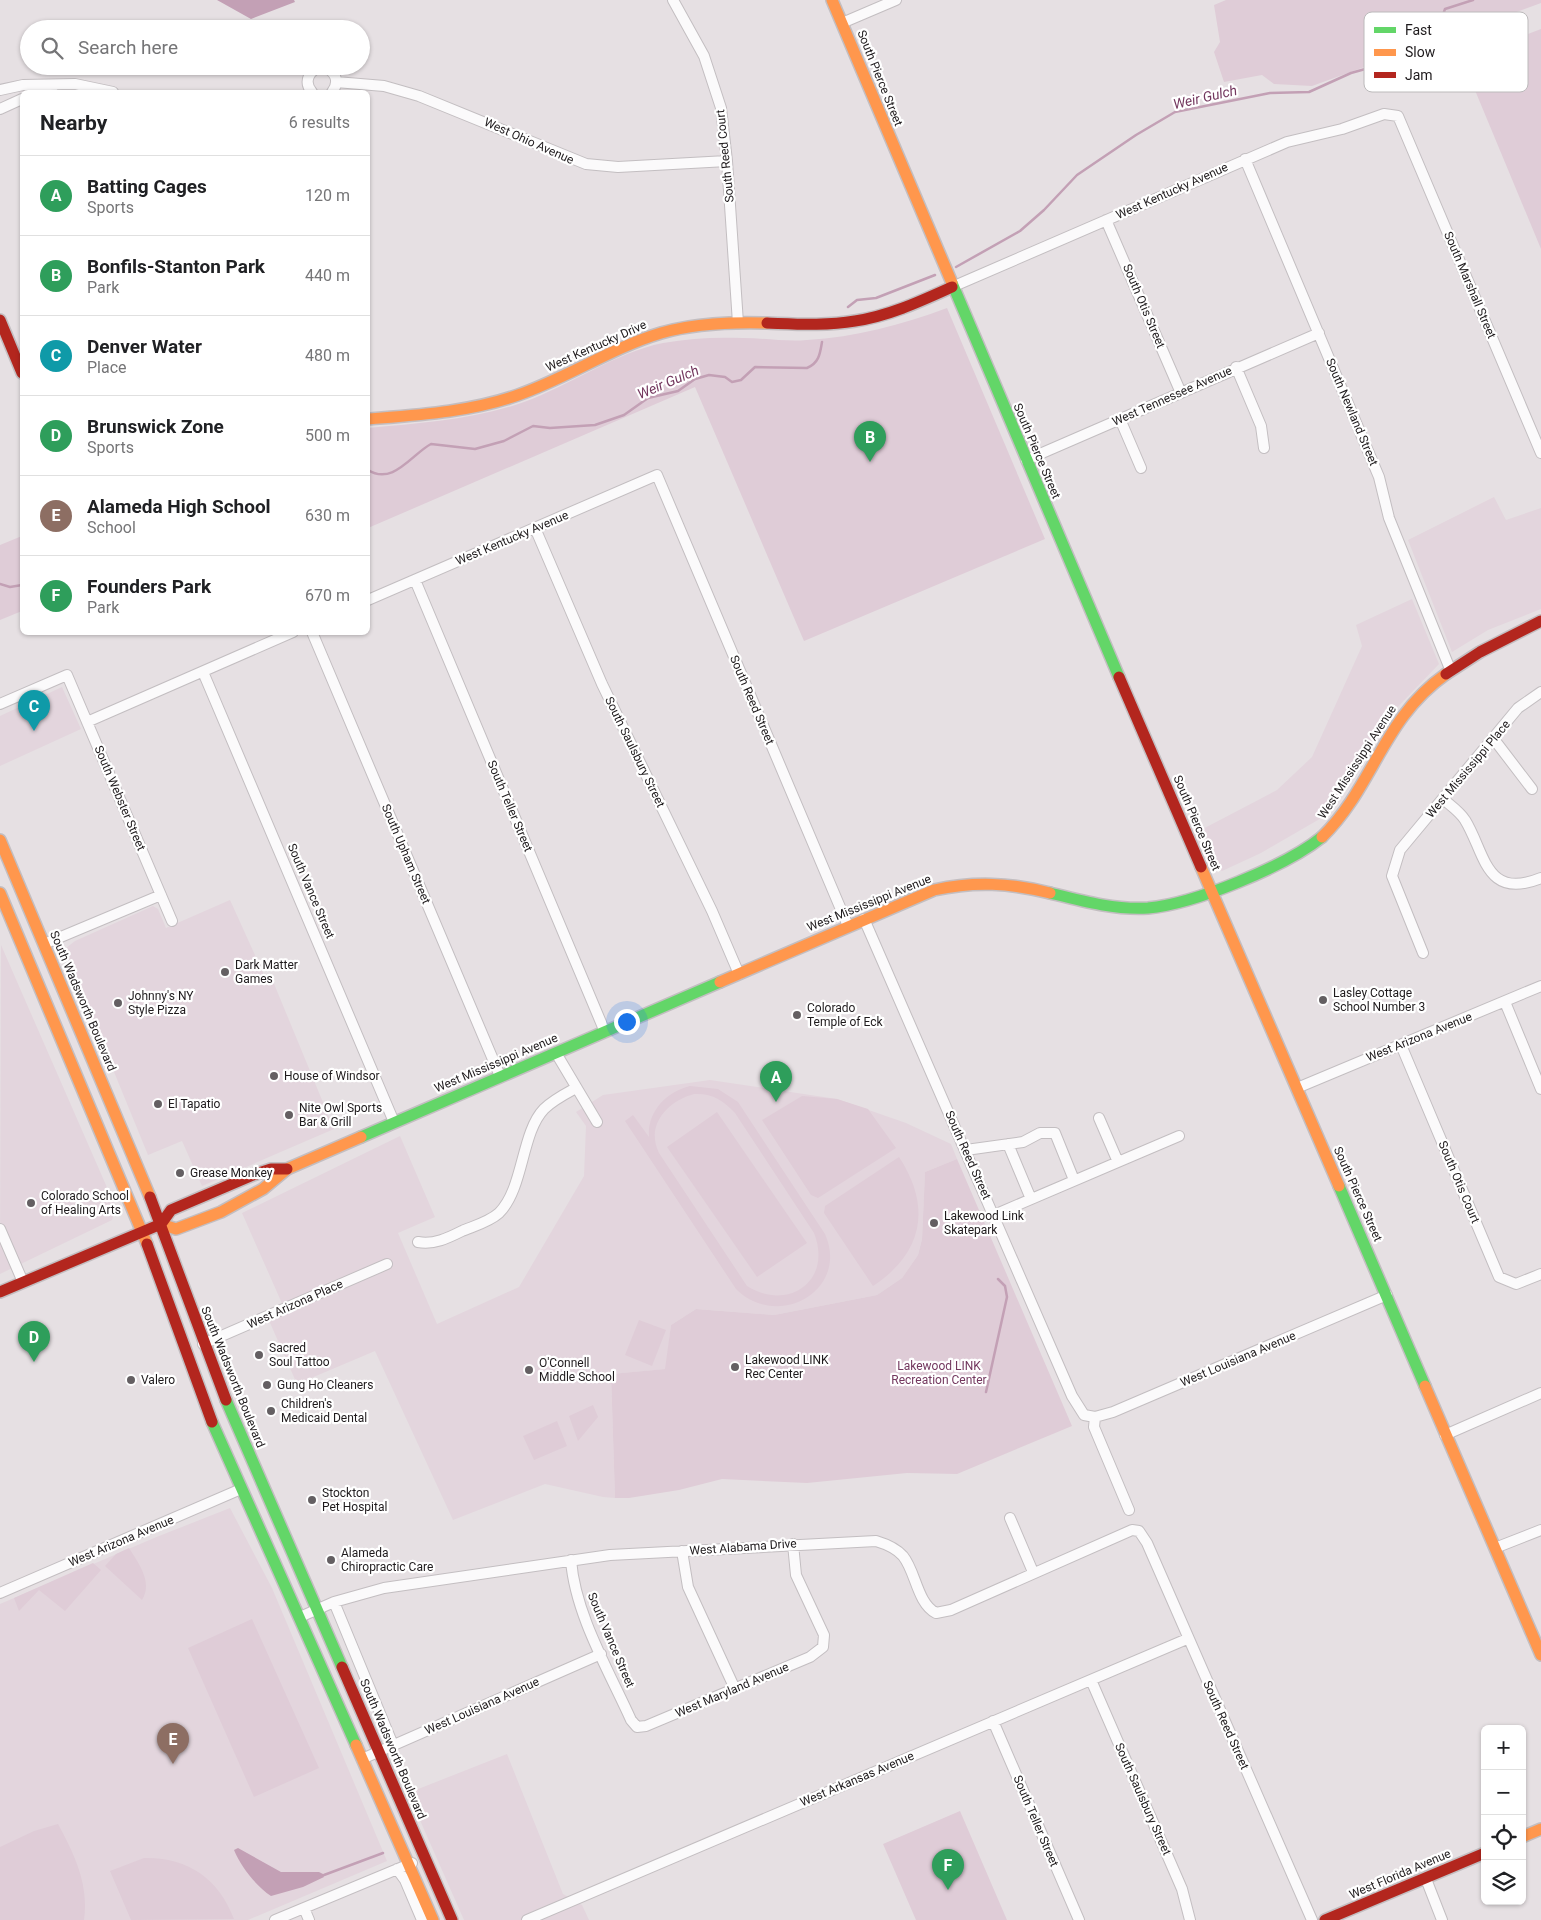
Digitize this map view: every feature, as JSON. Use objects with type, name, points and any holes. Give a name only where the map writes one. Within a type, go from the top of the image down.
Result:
[{"type":"main road","name":"South Pierce Street","points":[[832,0],[952,288],[1541,1655]]},
{"type":"main road","name":"West Kentucky Drive","points":[[370,419],[443,412],[500,401],[538,388],[626,345],[655,334],[704,324],[825,324],[852,322],[900,310],[952,288]]},
{"type":"main road","points":[[0,320],[20,368]]},
{"type":"main road","name":"West Mississippi Avenue","points":[[161,1224],[176,1229],[221,1211],[263,1189],[288,1169],[934,890],[979,882],[1029,887],[1099,904],[1126,908],[1169,905],[1212,892],[1290,856],[1321,837],[1346,809],[1380,749],[1404,714],[1450,669],[1486,647],[1541,621]]},
{"type":"main road","name":"South Wadsworth Boulevard","points":[[0,840],[161,1224],[203,1344],[452,1920]]},
{"type":"main road","points":[[0,893],[143,1232],[187,1360],[241,1489],[433,1920]]},
{"type":"main road","points":[[44,999],[69,1035],[86,1066],[90,1070],[98,1070]]},
{"type":"main road","name":"West Mississippi Avenue","points":[[0,1292],[161,1224],[171,1210],[258,1173],[271,1169],[288,1169]]},
{"type":"main road","points":[[241,1489],[247,1487],[253,1489],[272,1524],[285,1537]]},
{"type":"main road","points":[[1526,1835],[1541,1829]]},
{"type":"main road","name":"West Florida Avenue","points":[[1325,1920],[1481,1855]]},
{"type":"street","name":"South Reed Court","points":[[673,0],[695,36],[709,69],[722,118],[727,161],[738,323]]},
{"type":"street","points":[[842,23],[896,0]]},
{"type":"street","points":[[308,90],[309,75]]},
{"type":"street","points":[[333,90],[336,82],[335,75]]},
{"type":"street","name":"West Ohio Avenue","points":[[336,82],[384,86],[420,96],[586,164],[618,167],[727,161]]},
{"type":"street","points":[[0,90],[28,85],[83,85],[104,90]]},
{"type":"street","points":[[44,90],[55,86]]},
{"type":"street","points":[[0,109],[20,100]]},
{"type":"street","name":"West Kentucky Avenue","points":[[952,288],[1287,142],[1342,129],[1384,114],[1398,116]]},
{"type":"street","name":"South Marshall Street","points":[[1398,116],[1541,453]]},
{"type":"street","name":"South Newland Street","points":[[1245,159],[1379,477],[1389,518],[1450,669]]},
{"type":"street","name":"South Otis Street","points":[[1106,220],[1181,393]]},
{"type":"street","name":"West Tennessee Avenue","points":[[1026,460],[1319,333]]},
{"type":"street","points":[[1236,368],[1261,426],[1264,448]]},
{"type":"street","points":[[1120,419],[1141,468]]},
{"type":"street","name":"West Kentucky Avenue","points":[[370,599],[657,475]]},
{"type":"street","name":"South Reed Street","points":[[657,475],[848,926]]},
{"type":"street","name":"South Saulsbury Street","points":[[535,528],[602,684],[712,911],[739,974]]},
{"type":"street","name":"South Teller Street","points":[[415,580],[605,1032]]},
{"type":"street","points":[[87,722],[286,635]]},
{"type":"street","name":"South Upham Street","points":[[313,635],[500,1076]]},
{"type":"street","name":"South Vance Street","points":[[203,672],[394,1122]]},
{"type":"street","name":"South Webster Street","points":[[0,704],[67,675],[172,921]]},
{"type":"street","name":"West Mississippi Place","points":[[1423,953],[1392,876],[1400,850],[1518,708],[1541,692]]},
{"type":"street","points":[[1493,738],[1532,789]]},
{"type":"street","points":[[1443,799],[1458,811],[1465,821],[1481,858],[1496,876],[1506,882],[1518,884],[1530,883],[1541,878]]},
{"type":"street","points":[[44,944],[161,894]]},
{"type":"street","name":"South Reed Street","points":[[864,919],[1072,1396],[1081,1412],[1091,1417],[1129,1510]]},
{"type":"street","name":"West Arizona Avenue","points":[[1297,1088],[1541,986]]},
{"type":"street","points":[[1505,1002],[1541,1089]]},
{"type":"street","name":"South Otis Court","points":[[1402,1045],[1499,1277],[1516,1284],[1541,1274]]},
{"type":"street","points":[[556,1053],[598,1122]]},
{"type":"street","points":[[418,1242],[427,1244],[446,1238],[488,1220],[499,1213],[511,1196],[540,1114],[551,1103],[576,1088]]},
{"type":"street","points":[[1100,1118],[1118,1162]]},
{"type":"street","points":[[966,1150],[1023,1142],[1040,1133],[1055,1133],[1074,1180]]},
{"type":"street","points":[[994,1215],[1179,1136]]},
{"type":"street","points":[[1008,1144],[1031,1199]]},
{"type":"street","points":[[0,1229],[23,1282]]},
{"type":"street","name":"West Arizona Place","points":[[203,1344],[387,1264]]},
{"type":"street","name":"West Louisiana Avenue","points":[[1091,1417],[1113,1412],[1387,1295]]},
{"type":"street","points":[[1445,1435],[1541,1393]]},
{"type":"street","name":"West Arizona Avenue","points":[[0,1593],[241,1489]]},
{"type":"street","points":[[1010,1518],[1033,1572]]},
{"type":"street","name":"West Alabama Drive","points":[[300,1618],[334,1602],[384,1588],[571,1560],[610,1555],[876,1541],[889,1545],[903,1556],[926,1604],[936,1613],[951,1610],[1033,1572],[1132,1530],[1139,1531]]},
{"type":"street","points":[[1495,1548],[1541,1530]]},
{"type":"street","name":"South Reed Street","points":[[1139,1531],[1146,1543],[1312,1920]]},
{"type":"street","name":"West Maryland Avenue","points":[[637,1727],[646,1726],[810,1657],[823,1647],[824,1636],[796,1575],[793,1544]]},
{"type":"street","points":[[682,1551],[688,1587],[734,1689]]},
{"type":"street","name":"South Vance Street","points":[[571,1560],[573,1582],[579,1603],[631,1720],[637,1727]]},
{"type":"street","name":"South Wadsworth Boulevard","points":[[334,1602],[393,1745]]},
{"type":"street","name":"West Arkansas Avenue","points":[[527,1920],[1187,1639]]},
{"type":"street","name":"West Louisiana Avenue","points":[[362,1759],[601,1654]]},
{"type":"street","name":"South Saulsbury Street","points":[[1091,1680],[1182,1889],[1190,1920]]},
{"type":"street","name":"South Teller Street","points":[[993,1721],[1079,1920]]},
{"type":"street","points":[[275,1920],[424,1858]]},
{"type":"street","points":[[397,1869],[405,1880],[422,1920]]},
{"type":"street","points":[[1426,1879],[1442,1920]]},
{"type":"street","points":[[304,1908],[309,1920]]},
{"type":"shaded area","points":[[217,0],[294,0],[295,2],[251,19]]},
{"type":"shaded area","points":[[1494,497],[1506,520],[1541,508],[1541,609],[1488,630],[1452,652],[1408,540]]},
{"type":"shaded area","points":[[1412,599],[1439,664],[1390,715],[1330,813],[1261,853],[1222,871],[1210,866],[1197,832],[1277,790],[1312,757],[1362,646],[1356,625]]},
{"type":"shaded area","points":[[62,687],[81,729],[0,766],[0,716]]},
{"type":"shaded area","points":[[230,900],[264,975],[270,974],[334,1129],[202,1186],[182,1141],[148,1155],[65,952],[66,948],[75,941],[153,906],[158,909],[166,928]]},
{"type":"shaded area","points":[[1,945],[116,1208],[112,1220],[0,1274]]},
{"type":"shaded area","points":[[710,1080],[837,1099],[906,1123],[951,1144],[957,1159],[925,1172],[922,1239],[918,1255],[902,1278],[877,1295],[774,1315],[696,1309],[671,1325],[666,1369],[611,1374],[615,1498],[545,1484],[453,1520],[375,1351],[297,1384],[267,1316],[284,1308],[242,1213],[400,1136],[435,1217],[398,1233],[437,1324],[519,1287],[584,1176],[586,1126],[576,1112],[603,1095]]},
{"type":"shaded area","points":[[230,1508],[272,1588],[387,1861],[248,1920],[0,1920],[0,1604],[154,1538]]},
{"type":"shaded area","points":[[507,1754],[563,1894],[582,1905],[589,1920],[464,1920],[408,1793]]},
{"type":"shaded area","points":[[238,1848],[281,1872],[319,1872],[324,1877],[303,1887],[271,1896],[255,1882],[245,1869],[234,1850]]},
{"type":"green space","points":[[1226,0],[1541,0],[1541,3],[1516,12],[1364,12],[1364,67],[1312,86],[1274,84],[1262,75],[1224,82],[1214,52],[1220,42],[1214,5]]},
{"type":"green space","points":[[1541,29],[1541,249],[1476,92],[1528,92],[1528,34]]},
{"type":"green space","points":[[947,308],[1045,539],[804,641],[695,387],[370,527],[370,428],[447,420],[505,408],[541,395],[627,354],[663,343],[713,338],[791,341],[825,338],[878,329],[913,320]]},
{"type":"green space","points":[[20,537],[20,612],[0,620],[0,545]]},
{"type":"green space","points":[[690,1086],[718,1089],[738,1102],[825,1234],[830,1254],[828,1272],[819,1287],[806,1298],[789,1305],[771,1306],[753,1301],[736,1289],[625,1121],[633,1115],[649,1137],[651,1119],[655,1111],[666,1098]],"holes":[[[700,1094],[717,1098],[735,1113],[814,1233],[818,1250],[817,1265],[812,1278],[803,1287],[791,1293],[777,1295],[762,1293],[747,1286],[659,1153],[655,1143],[655,1133],[661,1116],[668,1108],[684,1097]]]},
{"type":"green space","points":[[802,1096],[837,1099],[868,1109],[896,1148],[818,1198],[811,1195],[762,1120]]},
{"type":"green space","points":[[717,1112],[807,1243],[757,1277],[667,1147]]},
{"type":"green space","points":[[899,1157],[916,1194],[917,1228],[912,1244],[903,1259],[890,1273],[873,1286],[824,1213],[825,1206]]},
{"type":"green space","name":"Lakewood LINK Recreation Center","points":[[957,1159],[1072,1426],[957,1474],[907,1473],[807,1483],[722,1479],[679,1490],[629,1498],[615,1498],[611,1374],[665,1369],[671,1325],[696,1309],[774,1315],[877,1295],[902,1278],[918,1255],[922,1239],[925,1172]]},
{"type":"green space","points":[[639,1320],[666,1330],[652,1366],[625,1355]]},
{"type":"green space","points":[[593,1405],[598,1417],[578,1441],[569,1416]]},
{"type":"green space","points":[[557,1421],[567,1446],[534,1460],[523,1436]]},
{"type":"green space","points":[[129,1548],[145,1580],[146,1587],[142,1600],[105,1566],[116,1554]]},
{"type":"green space","points":[[93,1563],[101,1570],[65,1611],[39,1590],[19,1611],[14,1598]]},
{"type":"green space","points":[[252,1619],[319,1768],[254,1797],[188,1648]]},
{"type":"green space","points":[[960,1811],[1007,1920],[916,1920],[883,1844]]},
{"type":"green space","points":[[58,1824],[79,1870],[84,1895],[84,1920],[0,1920],[0,1847],[34,1831]]},
{"type":"green space","points":[[144,1858],[175,1861],[200,1873],[220,1892],[234,1919],[131,1920],[110,1871]]},
{"type":"waterway","name":"Weir Gulch","points":[[1444,12],[1445,9],[1473,0]]},
{"type":"waterway","name":"Weir Gulch","points":[[956,267],[1020,231],[1044,210],[1077,175],[1136,135],[1175,112],[1270,93],[1309,92],[1351,73],[1364,69]]},
{"type":"waterway","name":"Weir Gulch","points":[[848,307],[857,300],[876,298],[935,275]]},
{"type":"waterway","name":"Weir Gulch","points":[[370,471],[377,474],[386,474],[394,471],[431,444],[475,449],[504,441],[533,426],[550,428],[595,425],[624,415],[648,398],[678,391],[695,379],[709,375],[725,377],[732,382],[741,380],[755,367],[807,368],[816,361],[820,354],[822,342]]},
{"type":"waterway","name":"Weir Gulch","points":[[0,584],[10,587],[20,585]]},
{"type":"waterway","points":[[986,1392],[1007,1297],[1005,1286],[998,1279]]},
{"type":"waterway","points":[[324,1875],[383,1853]]},
{"type":"traffic: fast","points":[[952,283],[1119,677]]},
{"type":"traffic: fast","points":[[1050,893],[1123,908],[1148,908],[1167,905],[1239,882],[1286,860],[1322,837]]},
{"type":"traffic: fast","points":[[361,1137],[720,982]]},
{"type":"traffic: fast","points":[[1339,1186],[1425,1386]]},
{"type":"traffic: fast","points":[[226,1400],[342,1667]]},
{"type":"traffic: fast","points":[[212,1422],[356,1745]]},
{"type":"traffic: slow","points":[[832,0],[952,283]]},
{"type":"traffic: slow","points":[[370,419],[444,412],[500,401],[536,388],[624,347],[661,333],[713,324],[767,323]]},
{"type":"traffic: slow","points":[[1322,837],[1340,817],[1407,711],[1424,692],[1446,674]]},
{"type":"traffic: slow","points":[[0,840],[150,1197]]},
{"type":"traffic: slow","points":[[1201,867],[1339,1186]]},
{"type":"traffic: slow","points":[[720,982],[934,890],[964,885],[992,884],[1050,893]]},
{"type":"traffic: slow","points":[[0,893],[147,1244]]},
{"type":"traffic: slow","points":[[161,1224],[176,1229],[221,1212],[263,1189],[287,1169],[361,1137]]},
{"type":"traffic: slow","points":[[1425,1386],[1541,1655]]},
{"type":"traffic: slow","points":[[356,1745],[433,1920]]},
{"type":"traffic: slow","points":[[1526,1835],[1541,1829]]},
{"type":"traffic: jam","points":[[767,323],[822,324],[868,319],[929,298],[952,287]]},
{"type":"traffic: jam","points":[[0,320],[20,368]]},
{"type":"traffic: jam","points":[[1446,674],[1480,652],[1541,621]]},
{"type":"traffic: jam","points":[[1119,677],[1201,867]]},
{"type":"traffic: jam","points":[[0,1292],[161,1224],[171,1210],[253,1175],[271,1169],[287,1169]]},
{"type":"traffic: jam","points":[[150,1197],[226,1400]]},
{"type":"traffic: jam","points":[[147,1244],[212,1422]]},
{"type":"traffic: jam","points":[[342,1667],[452,1920]]},
{"type":"traffic: jam","points":[[1325,1920],[1481,1855]]},
{"type":"place","name":"Bonfils-Stanton Park","points":[[870,462]]},
{"type":"place","name":"Denver Water","points":[[34,731]]},
{"type":"place","name":"Dark Matter Games","points":[[225,972]]},
{"type":"place","name":"Lasley Cottage School Number 3","points":[[1323,1000]]},
{"type":"place","name":"Johnny's NY Style Pizza","points":[[118,1003]]},
{"type":"place","name":"Colorado Temple of Eck","points":[[797,1015]]},
{"type":"place","name":"House of Windsor","points":[[274,1076]]},
{"type":"place","name":"Batting Cages","points":[[776,1102]]},
{"type":"place","name":"El Tapatio","points":[[158,1104]]},
{"type":"place","name":"Nite Owl Sports Bar & Grill","points":[[289,1115]]},
{"type":"place","name":"Grease Monkey","points":[[180,1173]]},
{"type":"place","name":"Colorado School of Healing Arts","points":[[31,1203]]},
{"type":"place","name":"Lakewood Link Skatepark","points":[[934,1223]]},
{"type":"place","name":"Sacred Soul Tattoo","points":[[259,1355]]},
{"type":"place","name":"Brunswick Zone","points":[[34,1362]]},
{"type":"place","name":"Lakewood LINK Rec Center","points":[[735,1367]]},
{"type":"place","name":"O'Connell Middle School","points":[[529,1370]]},
{"type":"place","name":"Valero","points":[[131,1380]]},
{"type":"place","name":"Gung Ho Cleaners","points":[[267,1385]]},
{"type":"place","name":"Children's Medicaid Dental","points":[[271,1411]]},
{"type":"place","name":"Stockton Pet Hospital","points":[[312,1500]]},
{"type":"place","name":"Alameda Chiropractic Care","points":[[331,1560]]},
{"type":"place","name":"Alameda High School","points":[[173,1764]]},
{"type":"place","name":"Founders Park","points":[[948,1890]]}]
